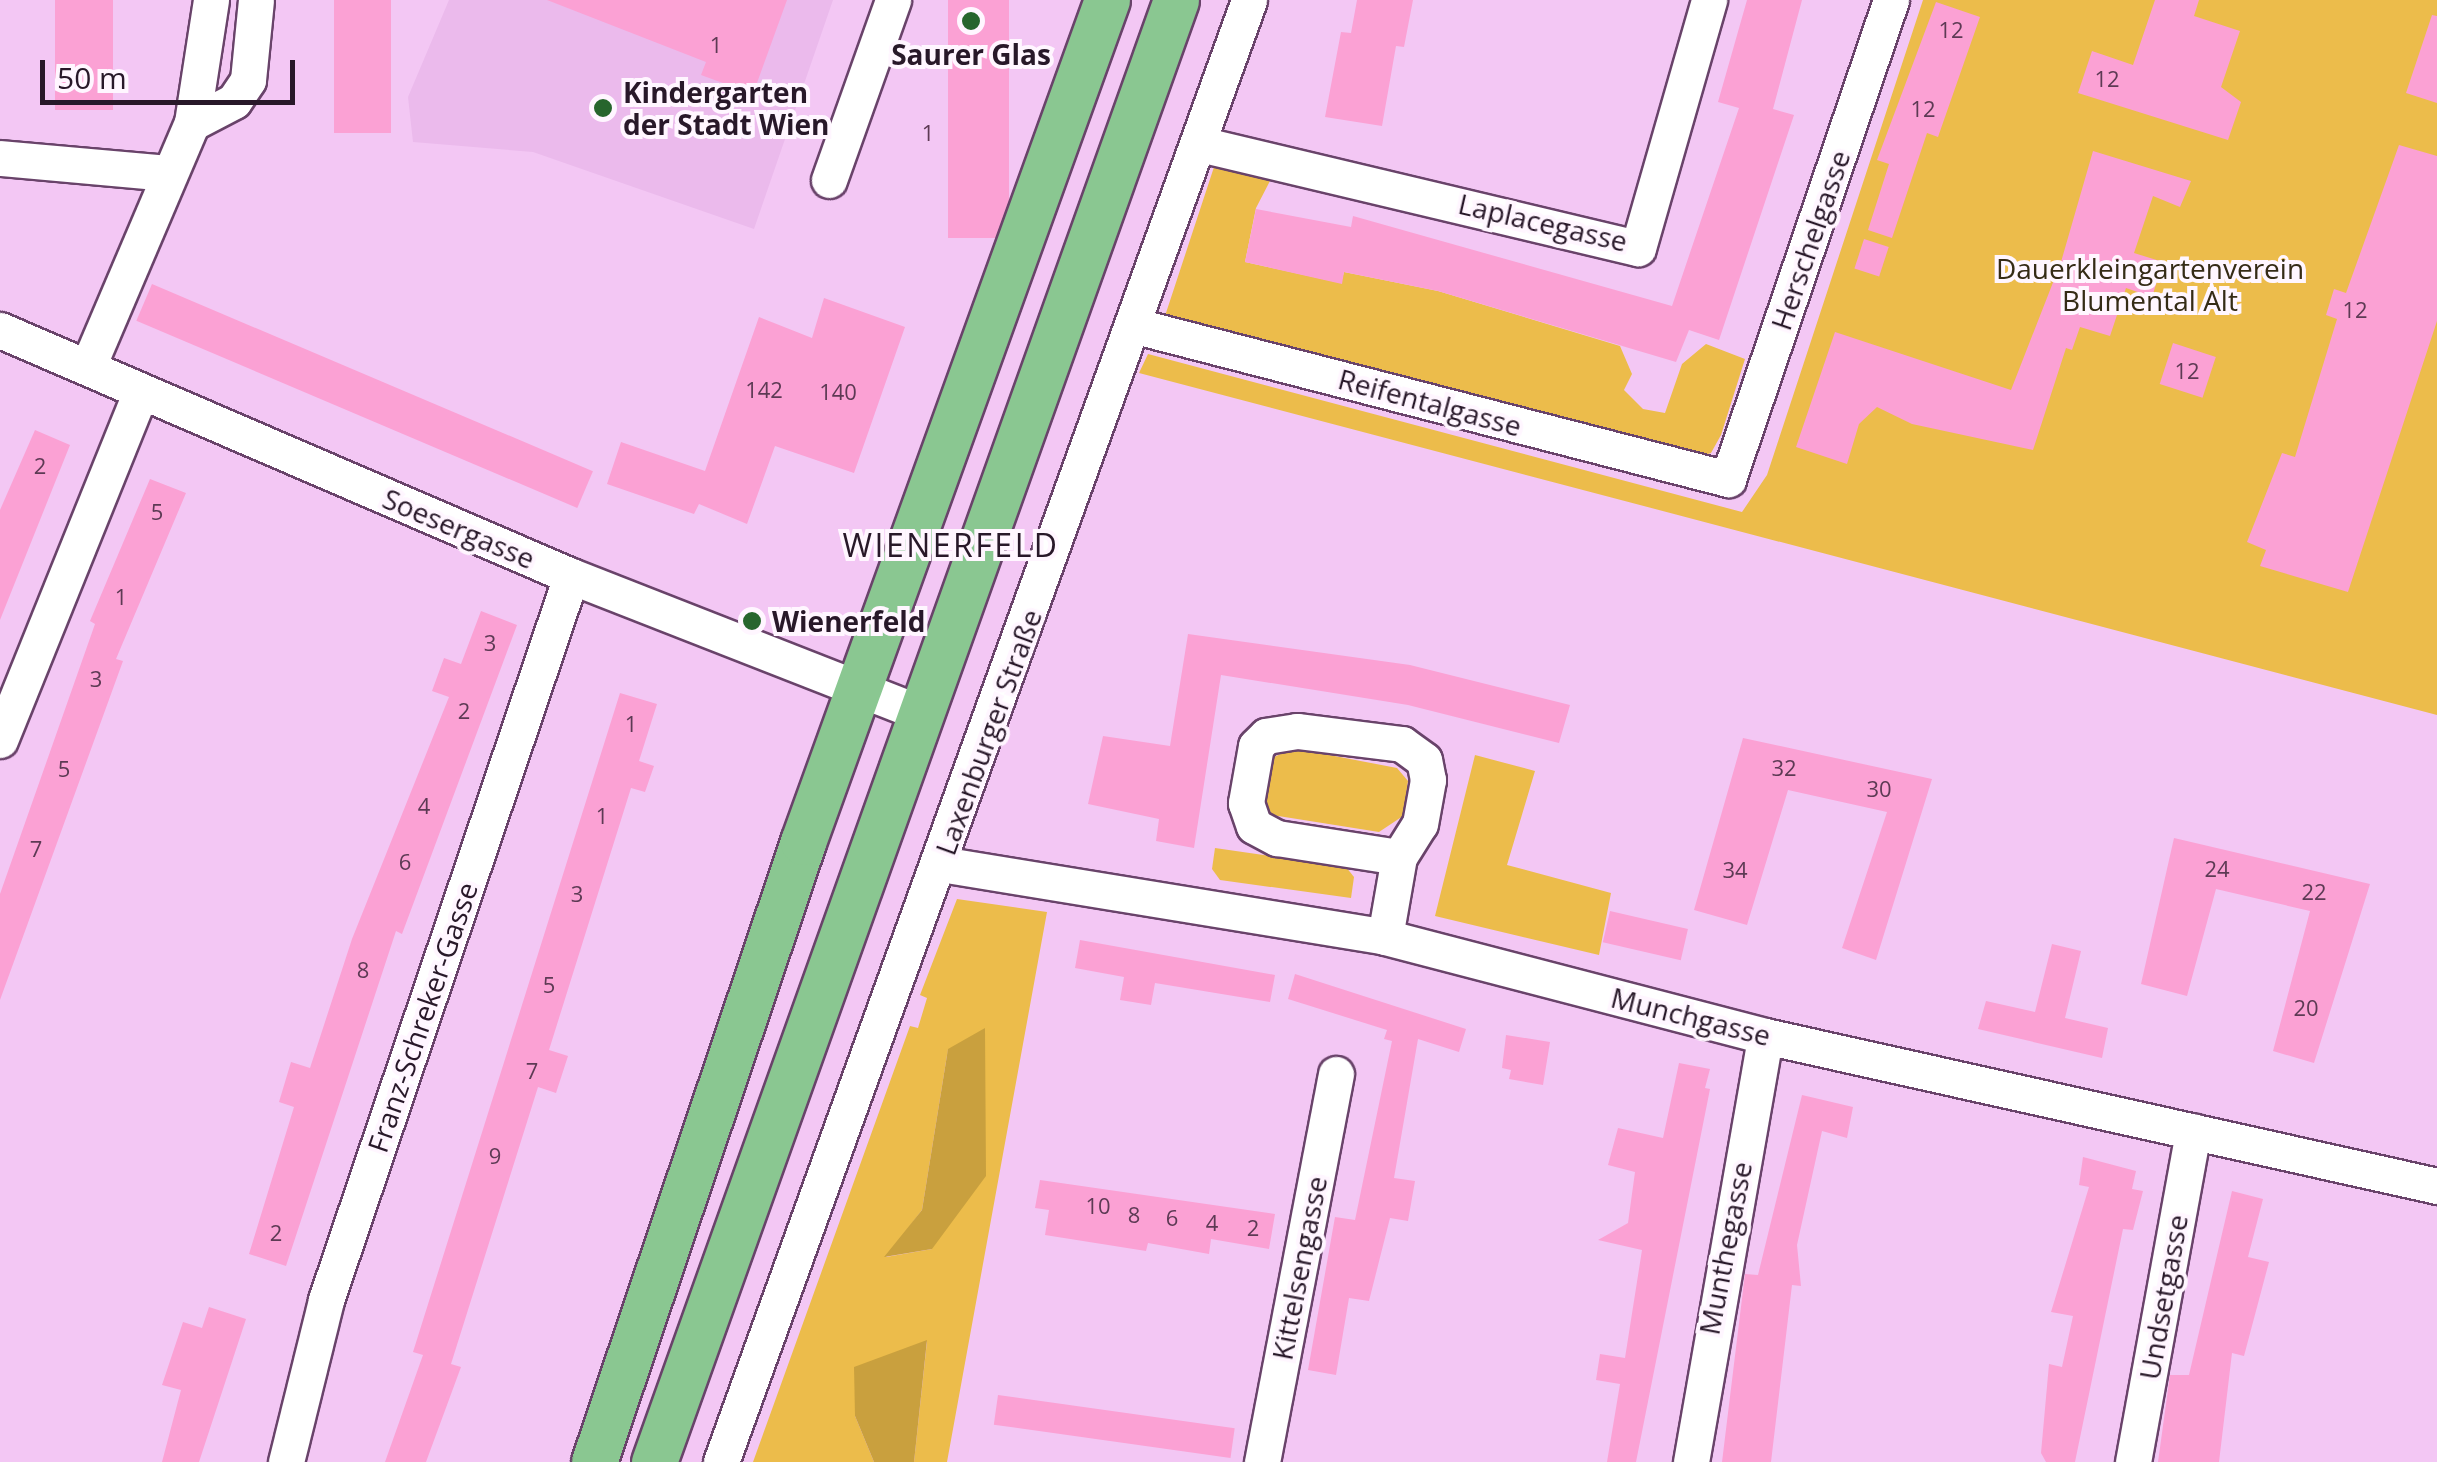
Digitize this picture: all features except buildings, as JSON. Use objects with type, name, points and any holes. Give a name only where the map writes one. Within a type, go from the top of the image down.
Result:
[{"type":"main road","points":[[594,1462],[858,688],[1107,0]]},
{"type":"main road","points":[[654,1462],[1176,0]]},
{"type":"street","points":[[89,364],[167,173],[192,124],[211,0]]},
{"type":"street","points":[[192,124],[234,100],[248,80],[256,0]]},
{"type":"street","points":[[829,180],[893,0]]},
{"type":"street","name":"Laxenburger Straße","points":[[721,1462],[941,864],[1250,0]]},
{"type":"street","name":"Laplacegasse","points":[[1200,144],[1638,248],[1709,0]]},
{"type":"street","name":"Herschelgasse","points":[[1728,480],[1891,0]]},
{"type":"street","points":[[0,158],[167,173]]},
{"type":"street","name":"Reifentalgasse","points":[[1132,325],[1728,480]]},
{"type":"street","name":"Soesergasse","points":[[0,330],[89,364],[140,394],[571,576],[923,714]]},
{"type":"street","points":[[0,740],[140,394]]},
{"type":"street","name":"Franz-Schreker-Gasse","points":[[286,1462],[326,1300],[571,576]]},
{"type":"street","points":[[1385,937],[1399,857],[1420,824],[1428,780],[1415,751],[1290,731],[1256,746],[1246,802],[1254,826],[1277,838],[1399,857]]},
{"type":"street","name":"Munchgasse","points":[[941,864],[1385,937],[1765,1036],[2437,1186]]},
{"type":"street","name":"Munthegasse","points":[[1691,1462],[1765,1036]]},
{"type":"street","name":"Kittelsengasse","points":[[1262,1462],[1336,1074]]},
{"type":"street","name":"Undsetgasse","points":[[2133,1462],[2193,1131]]},
{"type":"shaded area","name":"Kindergarten der Stadt Wien","points":[[449,0],[833,0],[754,229],[533,152],[413,142],[408,97]]},
{"type":"shaded area","points":[[985,1028],[986,1176],[932,1249],[884,1257],[922,1210],[948,1049]]},
{"type":"shaded area","points":[[927,1340],[914,1462],[874,1462],[855,1416],[854,1367]]},
{"type":"green space","name":"Dauerkleingartenverein Blumental Alt","points":[[1923,0],[2437,0],[2437,715],[1139,373],[1148,354],[1742,512],[1767,475]]},
{"type":"green space","points":[[1214,167],[1271,179],[1256,208],[1245,262],[1341,283],[1344,272],[1438,291],[1620,346],[1632,374],[1624,390],[1643,409],[1665,413],[1682,364],[1706,344],[1745,359],[1721,435],[1711,453],[1697,457],[1164,319]]},
{"type":"green space","points":[[1293,748],[1397,768],[1408,781],[1403,816],[1379,832],[1272,815],[1262,795],[1268,760]]},
{"type":"green space","points":[[1475,755],[1535,771],[1507,865],[1611,893],[1599,955],[1435,916]]},
{"type":"green space","points":[[1215,848],[1346,867],[1354,877],[1351,898],[1220,880],[1212,869]]},
{"type":"green space","points":[[957,899],[1047,912],[947,1462],[914,1462],[927,1341],[855,1416],[874,1462],[753,1462],[910,1026],[918,1028],[927,998],[920,995]],"holes":[[[948,1049],[932,1249],[886,1257],[922,1210]]]},
{"type":"place","name":"Saurer Glas","points":[[971,21]]},
{"type":"place","name":"Kindergarten der Stadt Wien","points":[[603,108]]},
{"type":"place","name":"Wienerfeld","points":[[752,621]]},
{"type":"district","name":"WIENERFELD","points":[[951,545]]}]
